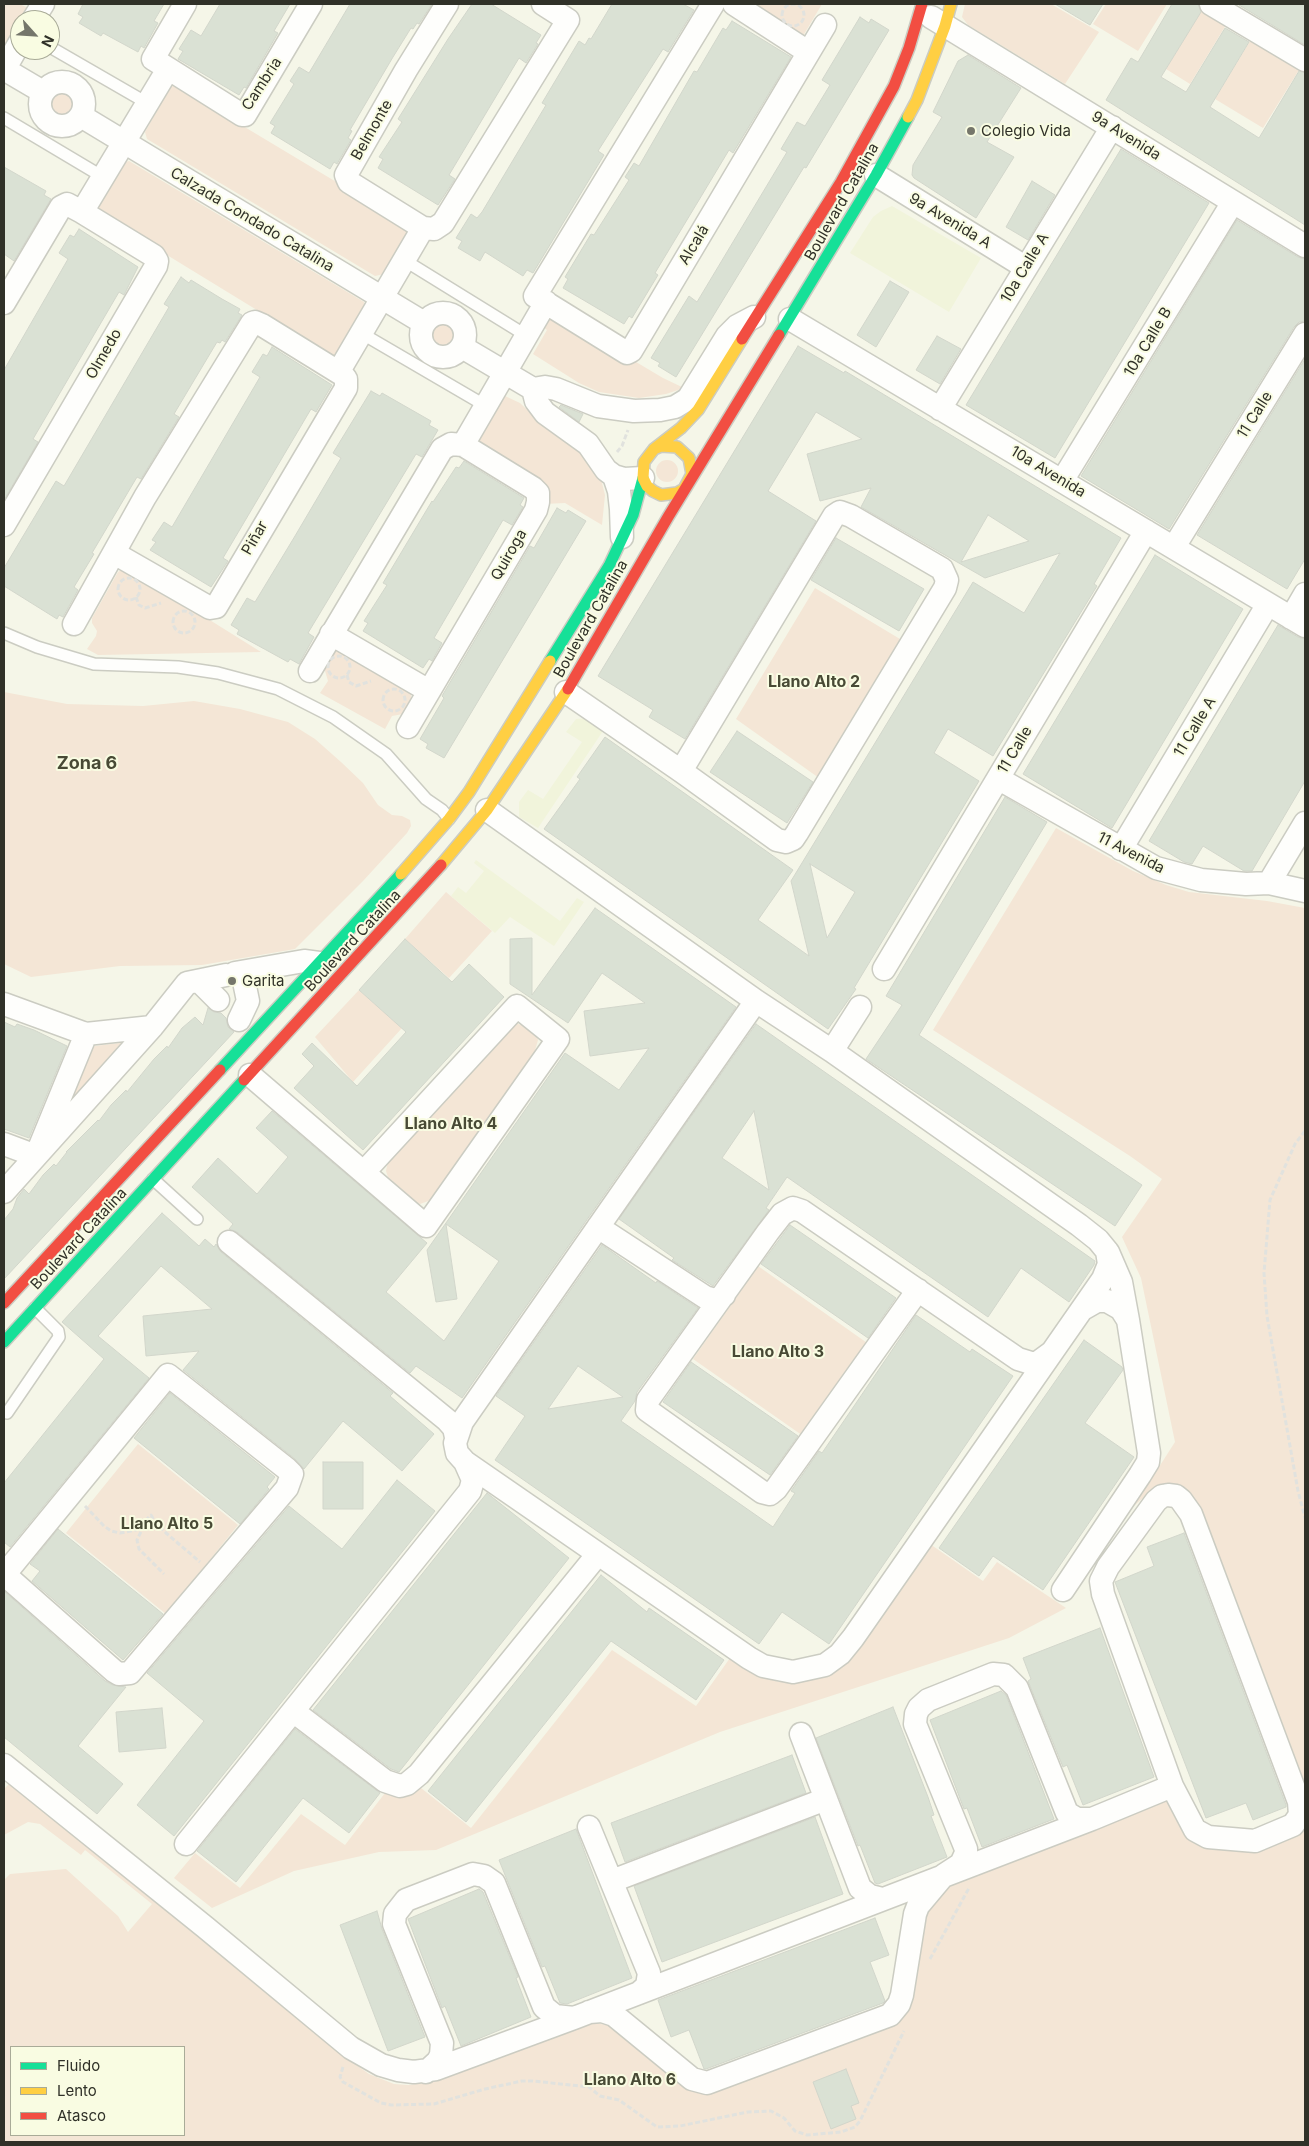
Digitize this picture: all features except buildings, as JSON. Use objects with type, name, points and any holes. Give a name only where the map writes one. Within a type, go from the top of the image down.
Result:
[{"type":"street","name":"Cambria","points":[[185,4],[153,58],[238,114],[245,114],[312,4]]},
{"type":"street","name":"Belmonte","points":[[423,228],[349,182],[346,175],[406,70],[447,4]]},
{"type":"street","points":[[74,624],[145,497],[252,323],[262,324],[338,371],[423,228],[434,229],[444,222],[573,12],[543,4]]},
{"type":"street","points":[[310,671],[442,449],[451,444],[463,445],[546,302],[535,296],[713,4]]},
{"type":"street","points":[[734,4],[808,52]]},
{"type":"street","name":"Boulevard Catalina","points":[[4,1342],[426,883],[487,810],[566,692],[668,516],[790,319],[876,175],[917,100],[945,26],[951,4]]},
{"type":"street","points":[[1211,4],[1305,60]]},
{"type":"street","name":"Boulevard Catalina","points":[[669,446],[712,390],[867,137],[894,86],[909,48],[921,7]]},
{"type":"street","name":"9a Avenida","points":[[921,7],[945,26],[1305,246]]},
{"type":"street","name":"Alcalá","points":[[546,302],[630,353],[825,25]]},
{"type":"street","points":[[4,69],[43,92]]},
{"type":"street","points":[[82,212],[168,69]]},
{"type":"street","points":[[67,82],[74,85],[79,89],[84,102],[81,116],[76,121],[64,126],[50,123],[45,119],[40,106],[43,92],[53,83],[67,82]]},
{"type":"street","name":"Calzada Condado Catalina","points":[[81,116],[424,323]]},
{"type":"street","name":"10a Calle A","points":[[940,409],[1112,127]]},
{"type":"street","name":"9a Avenida A","points":[[876,175],[1025,267]]},
{"type":"street","name":"10a Calle B","points":[[1062,481],[1233,202]]},
{"type":"street","name":"Olmedo","points":[[4,303],[61,207],[67,204],[154,256],[157,262],[4,525]]},
{"type":"street","points":[[439,312],[454,315],[460,320],[465,333],[462,347],[452,356],[445,357],[431,354],[425,349],[420,334],[424,323],[432,315],[439,312]]},
{"type":"street","points":[[462,347],[533,389],[556,388],[591,404],[634,411],[675,407],[688,398],[727,336],[737,326],[758,315]]},
{"type":"street","name":"10a Avenida","points":[[790,319],[1298,622]]},
{"type":"street","name":"11 Calle","points":[[1174,548],[1305,334]]},
{"type":"street","name":"Piñar","points":[[114,553],[210,608],[216,607],[346,388],[346,379],[338,371]]},
{"type":"street","points":[[533,389],[536,401],[545,413],[588,444],[604,469],[614,476],[624,479],[643,478]]},
{"type":"street","points":[[575,433],[591,404]]},
{"type":"street","points":[[634,411],[652,421],[669,446],[692,466],[689,482],[677,494],[661,495],[647,486],[643,478],[644,462],[648,455],[669,446]]},
{"type":"street","name":"Quiroga","points":[[408,727],[538,502],[538,493],[527,483],[463,445]]},
{"type":"street","points":[[614,476],[621,509],[621,543]]},
{"type":"street","name":"Boulevard Catalina","points":[[4,1303],[234,1015],[319,963],[449,819],[469,792],[582,612],[621,543],[633,515],[643,478]]},
{"type":"street","points":[[566,692],[777,840],[786,842],[793,839],[945,588],[947,580],[942,569],[851,516],[840,512],[834,516],[681,771]]},
{"type":"street","name":"11 Calle","points":[[884,969],[1146,531]]},
{"type":"street","points":[[1298,622],[1305,594]]},
{"type":"street","name":"11 Calle A","points":[[1121,850],[1268,604]]},
{"type":"street","points":[[331,634],[429,691]]},
{"type":"street","points":[[530,715],[534,705],[534,689]]},
{"type":"street","name":"11 Avenida","points":[[999,778],[1121,850],[1156,868],[1179,876],[1225,882],[1269,883],[1305,891]]},
{"type":"street","points":[[490,786],[487,810],[756,1001],[832,1051],[1089,1233],[1108,1251],[1121,1282],[1149,1457],[1140,1475],[1063,1590]]},
{"type":"street","points":[[1269,883],[1305,823]]},
{"type":"street","points":[[4,1192],[152,1027],[187,983],[304,961],[319,963]]},
{"type":"street","points":[[199,981],[234,1015],[248,1001],[234,973]]},
{"type":"street","points":[[456,1436],[462,1422],[756,1001]]},
{"type":"street","points":[[4,1004],[86,1034],[152,1027]]},
{"type":"street","points":[[250,1075],[426,1226],[558,1039],[517,1006],[364,1172]]},
{"type":"street","points":[[832,1051],[860,1007]]},
{"type":"street","points":[[36,1156],[86,1034]]},
{"type":"street","points":[[4,1144],[36,1156]]},
{"type":"street","points":[[918,1290],[776,1489],[770,1494],[762,1492],[647,1410],[648,1400],[776,1220],[792,1208],[802,1211],[918,1290],[1008,1353],[1031,1363],[1042,1361],[1054,1350]]},
{"type":"street","points":[[598,1227],[705,1297],[715,1300],[724,1295]]},
{"type":"street","points":[[229,1242],[447,1420],[454,1428],[457,1453],[465,1462],[757,1663],[793,1672],[825,1665],[840,1654],[853,1638],[1083,1309],[1108,1270],[1110,1258],[1108,1251]]},
{"type":"street","points":[[1083,1309],[1096,1301],[1107,1301],[1121,1309],[1128,1320]]},
{"type":"street","points":[[168,1375],[292,1474],[287,1488],[214,1572],[134,1670],[125,1675],[114,1670],[4,1575],[168,1375]]},
{"type":"street","points":[[186,1844],[470,1491],[473,1480],[465,1462]]},
{"type":"street","points":[[1168,1494],[1181,1500],[1191,1514],[1299,1802],[1300,1815],[1293,1825],[1255,1841],[1208,1838],[1195,1830],[1172,1786],[1101,1584],[1108,1567],[1156,1501],[1168,1494]]},
{"type":"street","points":[[293,1711],[385,1781],[394,1785],[407,1784],[419,1774],[598,1554]]},
{"type":"street","points":[[426,2072],[438,2061],[441,2055],[442,2043],[394,1924],[395,1914],[406,1900],[473,1874],[484,1876],[494,1883],[544,2007],[555,2016],[581,2015],[602,2011],[614,2015],[692,2079],[707,2083],[885,2018],[896,2009],[902,1995],[915,1914],[918,1906],[944,1875],[961,1864],[965,1857],[966,1849],[915,1724],[916,1714],[919,1708],[928,1700],[993,1674],[1004,1675],[1017,1688],[1067,1812],[1077,1819],[1092,1819]]},
{"type":"street","points":[[801,1734],[860,1888],[870,1896],[882,1899]]},
{"type":"street","points":[[4,1766],[205,1927],[351,2048],[381,2065],[398,2070],[426,2072],[639,1993],[1092,1819],[1172,1786]]},
{"type":"street","points":[[612,1882],[826,1799]]},
{"type":"street","points":[[589,1827],[649,1973],[647,1986],[639,1993]]},
{"type":"lane","points":[[60,53],[147,103]]},
{"type":"lane","points":[[4,118],[102,177]]},
{"type":"lane","points":[[404,260],[527,336]]},
{"type":"lane","points":[[361,333],[486,406]]},
{"type":"lane","points":[[4,632],[37,647],[94,664],[178,667],[218,672],[278,689],[333,717],[386,754],[426,798],[442,810],[449,819]]},
{"type":"lane","points":[[154,1179],[197,1219]]},
{"type":"lane","points":[[7,1413],[59,1337],[58,1331],[35,1308]]},
{"type":"path","points":[[136,597],[131,600],[120,596],[118,586],[122,580],[128,577],[138,582],[140,589],[136,597],[139,604],[145,608],[166,602]]},
{"type":"path","points":[[176,606],[180,611],[191,612],[195,618],[195,626],[190,632],[178,632],[173,626],[173,619],[180,611]]},
{"type":"path","points":[[347,675],[349,682],[356,686],[376,680]]},
{"type":"path","points":[[387,684],[390,689]]},
{"type":"path","points":[[390,689],[398,689],[405,696],[405,704],[400,710],[392,712],[385,708],[385,694],[390,689]]},
{"type":"path","points":[[1305,1131],[1296,1144],[1270,1200],[1264,1273],[1267,1316],[1298,1491],[1305,1518]]},
{"type":"path","points":[[72,1493],[111,1531],[128,1533],[136,1530],[151,1515],[166,1533],[214,1572]]},
{"type":"path","points":[[145,1522],[137,1540],[139,1548],[164,1574]]},
{"type":"shaded area","points":[[4,4],[20,4],[28,8],[27,10],[10,10],[10,37],[4,47]]},
{"type":"shaded area","points":[[749,4],[822,4],[803,36]]},
{"type":"shaded area","points":[[965,4],[1051,4],[1099,32],[1065,84],[968,25],[962,17]]},
{"type":"shaded area","points":[[1106,4],[1167,4],[1138,51],[1093,24]]},
{"type":"shaded area","points":[[1201,11],[1226,25],[1190,84],[1166,69]]},
{"type":"shaded area","points":[[1250,41],[1299,70],[1263,128],[1215,99]]},
{"type":"shaded area","points":[[171,86],[178,87],[373,204],[409,232],[384,274],[375,276],[147,139],[145,132]]},
{"type":"shaded area","points":[[62,87],[74,92],[79,104],[74,116],[62,121],[50,116],[45,104],[50,92]]},
{"type":"shaded area","points":[[129,161],[364,302],[365,309],[338,354],[332,356],[100,214],[97,207],[123,163]]},
{"type":"shaded area","points":[[892,206],[981,258],[949,312],[850,253],[873,217]]},
{"type":"shaded area","points":[[557,315],[663,378],[684,388],[666,394],[639,398],[599,392],[579,383],[533,354],[547,330],[543,327],[547,319]]},
{"type":"shaded area","points":[[443,318],[455,323],[460,335],[455,347],[443,352],[431,347],[426,335],[431,323]]},
{"type":"shaded area","points":[[505,396],[520,403],[543,425],[580,449],[601,479],[605,495],[602,525],[565,503],[544,504],[479,443],[478,434],[502,397]]},
{"type":"shaded area","points":[[663,460],[671,460],[678,467],[678,475],[671,482],[663,482],[656,475],[656,467]]},
{"type":"shaded area","points":[[128,569],[261,652],[98,655],[87,649],[96,636],[97,631],[92,623],[92,618],[118,572]]},
{"type":"shaded area","points":[[815,588],[900,639],[819,778],[736,719]]},
{"type":"shaded area","points":[[336,647],[411,691],[411,700],[403,714],[392,716],[385,729],[320,693],[328,681],[323,664]]},
{"type":"shaded area","points":[[4,692],[67,704],[143,706],[194,701],[240,709],[288,722],[315,739],[341,762],[363,783],[378,805],[392,815],[402,816],[410,820],[411,826],[407,833],[363,881],[295,949],[202,965],[120,966],[31,977],[4,964]]},
{"type":"shaded area","points":[[587,718],[605,728],[538,828],[519,817],[519,802],[528,790],[543,799],[582,742],[566,732],[576,719]]},
{"type":"shaded area","points":[[1056,828],[1133,871],[1166,885],[1189,892],[1267,901],[1305,908],[1305,1793],[1192,1500],[1152,1490],[1134,1506],[1175,1442],[1141,1278],[1122,1237],[1162,1179],[1130,1156],[933,1030]]},
{"type":"shaded area","points":[[476,860],[560,921],[577,898],[584,902],[554,946],[510,917],[495,933],[451,896],[458,887],[466,893],[484,871],[474,863]]},
{"type":"shaded area","points":[[446,892],[492,931],[449,978],[405,939]]},
{"type":"shaded area","points":[[359,990],[402,1028],[353,1082],[315,1037]]},
{"type":"shaded area","points":[[515,1023],[524,1026],[536,1034],[538,1040],[534,1054],[431,1200],[420,1204],[416,1202],[388,1177],[386,1171],[388,1161]]},
{"type":"shaded area","points":[[120,1043],[130,1045],[66,1113],[88,1051],[95,1046]]},
{"type":"shaded area","points":[[758,1266],[870,1345],[806,1438],[693,1359]]},
{"type":"shaded area","points":[[138,1444],[238,1525],[166,1614],[66,1533]]},
{"type":"shaded area","points":[[930,1544],[983,1581],[997,1562],[1066,1608],[1009,1638],[720,1732],[436,1850],[379,1852],[294,1871],[212,1908],[174,1878],[195,1853],[240,1888],[301,1814],[345,1845],[385,1793],[403,1797],[421,1788],[471,1828],[612,1650],[696,1706],[730,1658],[756,1674],[779,1682],[802,1682],[818,1678]]},
{"type":"shaded area","points":[[11,1782],[342,2055],[369,2074],[394,2084],[408,2085],[433,2082],[591,2023],[610,2025],[687,2084],[895,2023],[903,2019],[910,2003],[921,1917],[936,1891],[1166,1800],[1170,1801],[1194,1841],[1305,1823],[1305,2142],[4,2142],[4,1880],[10,1874],[66,1869],[118,1916],[128,1932],[152,1904],[85,1850],[81,1855],[40,1824],[28,1822],[4,1835],[4,1789]]},
{"type":"traffic: fast","points":[[779,335],[876,175],[908,117]]},
{"type":"traffic: fast","points":[[550,661],[609,566],[633,515],[643,478]]},
{"type":"traffic: fast","points":[[220,1070],[401,874]]},
{"type":"traffic: fast","points":[[4,1342],[244,1080]]},
{"type":"traffic: slow","points":[[908,117],[917,100],[945,26],[951,4]]},
{"type":"traffic: slow","points":[[654,449],[661,446],[677,447],[689,458],[692,474],[684,489],[677,493],[661,495],[653,491],[647,486],[643,478],[644,462],[654,449],[681,428],[698,410],[742,339]]},
{"type":"traffic: slow","points":[[401,874],[449,819],[469,792],[550,661]]},
{"type":"traffic: slow","points":[[441,865],[487,810],[568,689]]},
{"type":"traffic: jam","points":[[742,339],[841,182],[894,86],[909,48],[922,4]]},
{"type":"traffic: jam","points":[[568,689],[668,517],[779,335]]},
{"type":"traffic: jam","points":[[244,1080],[441,865]]},
{"type":"traffic: jam","points":[[4,1303],[220,1070]]},
{"type":"place","name":"Colegio Vida","points":[[971,131]]},
{"type":"place","name":"Garita","points":[[232,981]]},
{"type":"district","name":"Llano Alto 2","points":[[814,682]]},
{"type":"district","name":"Zona 6","points":[[87,764]]},
{"type":"district","name":"Llano Alto 4","points":[[451,1124]]},
{"type":"district","name":"Llano Alto 3","points":[[778,1352]]},
{"type":"district","name":"Llano Alto 5","points":[[167,1524]]},
{"type":"district","name":"Llano Alto 6","points":[[630,2080]]}]
